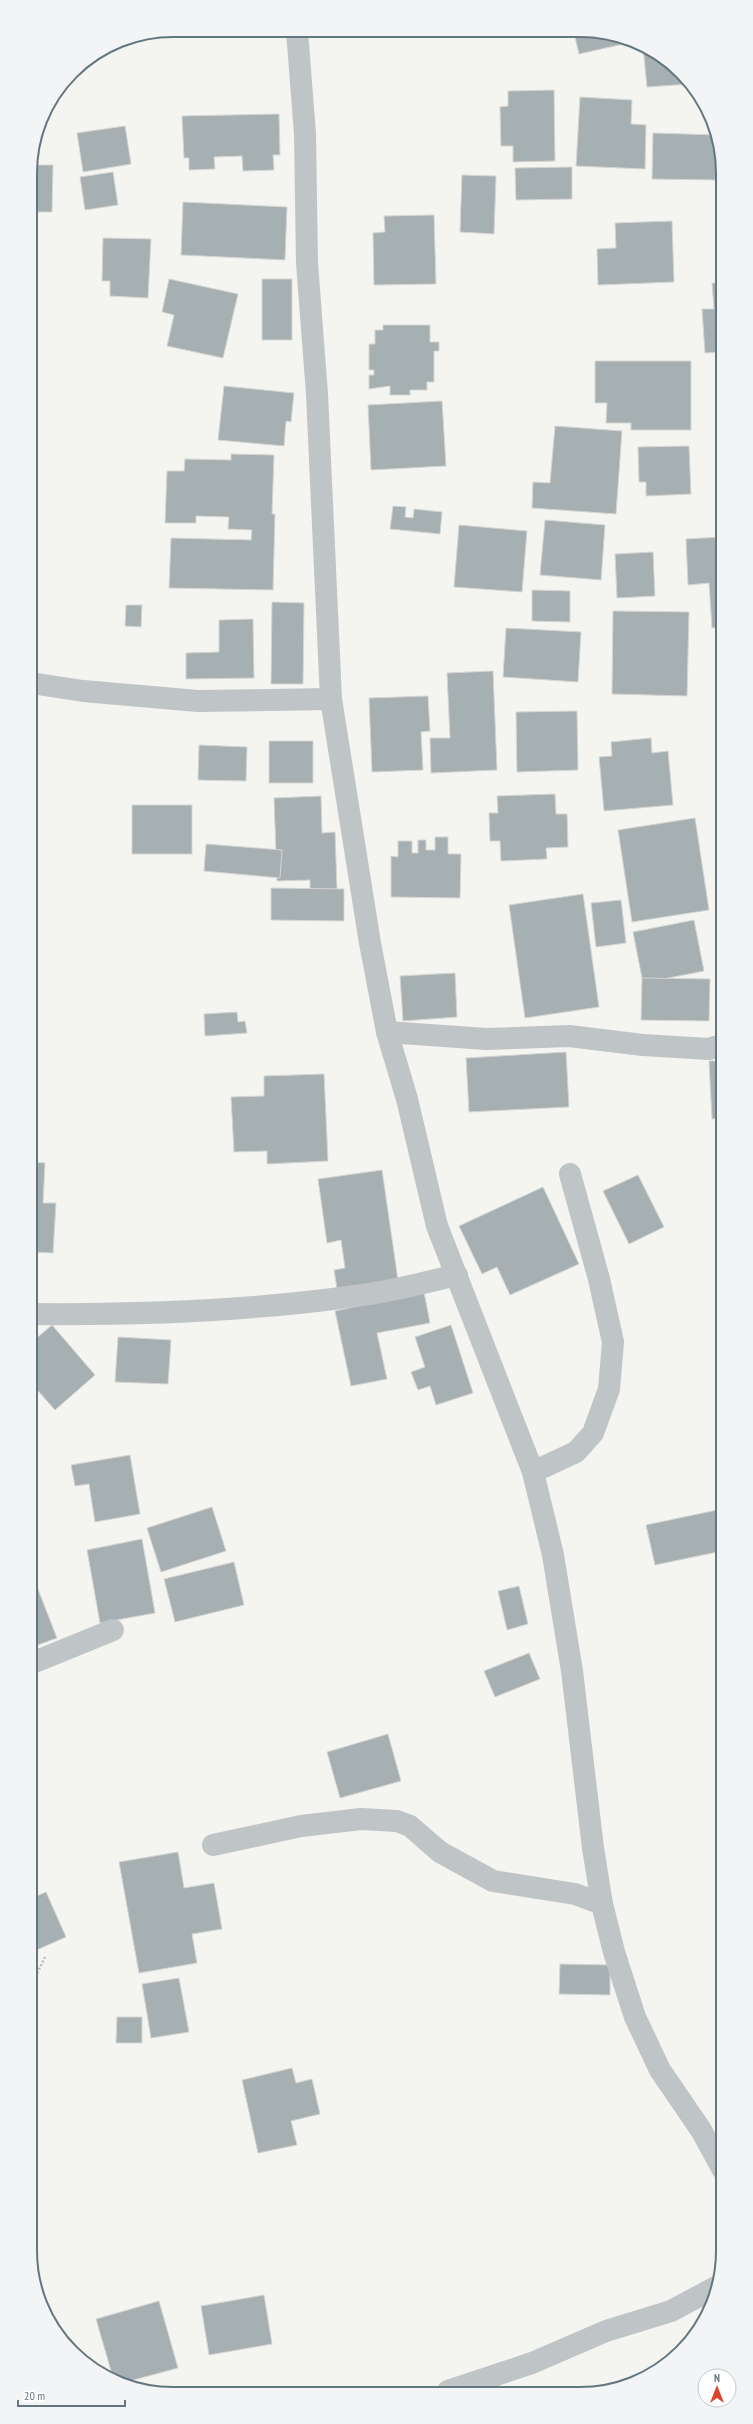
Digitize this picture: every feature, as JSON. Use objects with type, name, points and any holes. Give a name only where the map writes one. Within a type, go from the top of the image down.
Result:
[{"type":"street","points":[[297,37],[305,134],[307,263],[317,394],[331,699],[370,943],[387,1032],[407,1099],[437,1226],[533,1472],[553,1555],[572,1671],[581,1756],[602,1904],[635,2017],[660,2070],[701,2130],[716,2157]]},
{"type":"street","points":[[37,684],[83,691],[198,701],[331,699]]},
{"type":"street","points":[[387,1032],[486,1039],[569,1036],[643,1045],[709,1049],[716,1047]]},
{"type":"street","points":[[533,1472],[576,1452],[593,1434],[609,1389],[613,1342],[599,1279],[570,1174]]},
{"type":"street","points":[[37,1314],[164,1313],[288,1304],[364,1295],[457,1275]]},
{"type":"street","points":[[37,1661],[113,1630]]},
{"type":"street","points":[[213,1845],[301,1826],[361,1819],[397,1821],[410,1826],[440,1852],[493,1881],[575,1894],[602,1904]]},
{"type":"street","points":[[460,2387],[532,2363],[606,2331],[671,2311],[710,2290]]},
{"type":"path","points":[[37,1973],[44,1957]]},
{"type":"building","points":[[575,37],[589,37],[624,44],[579,54]]},
{"type":"building","points":[[644,53],[656,60],[670,71],[683,84],[647,87]]},
{"type":"building","points":[[554,90],[555,161],[513,162],[513,146],[501,146],[500,107],[508,106],[508,91]]},
{"type":"building","points":[[580,97],[632,100],[631,124],[646,125],[645,169],[576,166]]},
{"type":"building","points":[[279,114],[280,155],[273,155],[274,170],[243,171],[242,156],[214,157],[215,169],[189,170],[189,158],[184,158],[182,116]]},
{"type":"building","points":[[125,126],[131,164],[83,172],[77,133]]},
{"type":"building","points":[[653,133],[710,135],[716,164],[716,180],[652,179]]},
{"type":"building","points":[[37,165],[53,165],[52,212],[37,212]]},
{"type":"building","points":[[572,167],[572,199],[516,200],[515,168]]},
{"type":"building","points":[[113,172],[118,205],[85,210],[80,177]]},
{"type":"building","points":[[462,175],[496,176],[494,234],[460,232]]},
{"type":"building","points":[[183,202],[287,207],[285,260],[181,255]]},
{"type":"building","points":[[434,215],[436,284],[374,285],[373,233],[385,232],[384,216]]},
{"type":"building","points":[[672,221],[674,282],[598,285],[597,249],[616,248],[615,223]]},
{"type":"building","points":[[103,238],[151,239],[148,298],[110,296],[110,281],[102,281]]},
{"type":"building","points":[[169,279],[238,294],[223,358],[167,346],[174,315],[162,312]]},
{"type":"building","points":[[262,279],[292,279],[292,340],[262,340]]},
{"type":"building","points":[[712,283],[716,283],[716,352],[705,353],[702,309],[714,309]]},
{"type":"building","points":[[383,325],[430,325],[430,342],[439,342],[439,351],[434,351],[434,382],[427,382],[427,390],[410,390],[410,395],[390,395],[390,386],[369,389],[369,375],[374,375],[374,370],[369,370],[369,344],[375,344],[375,330],[383,330]]},
{"type":"building","points":[[595,361],[691,361],[691,430],[631,430],[631,423],[606,423],[607,403],[595,403]]},
{"type":"building","points":[[224,386],[294,393],[291,422],[286,421],[284,446],[218,440]]},
{"type":"building","points":[[442,401],[446,466],[371,470],[368,405]]},
{"type":"building","points":[[555,426],[622,431],[616,514],[532,508],[533,482],[550,483]]},
{"type":"building","points":[[689,446],[691,494],[646,496],[646,482],[639,482],[638,447]]},
{"type":"building","points":[[231,454],[274,455],[272,514],[275,514],[273,590],[169,588],[171,538],[251,540],[252,530],[228,529],[229,517],[196,516],[196,523],[165,523],[167,471],[184,471],[185,459],[231,460]]},
{"type":"building","points":[[393,506],[406,507],[405,517],[413,518],[414,509],[442,512],[440,534],[390,529]]},
{"type":"building","points":[[545,520],[605,525],[601,580],[540,575]]},
{"type":"building","points":[[459,525],[527,531],[522,592],[454,587]]},
{"type":"building","points":[[716,537],[716,628],[712,628],[709,583],[688,585],[686,539]]},
{"type":"building","points":[[653,552],[655,596],[617,598],[615,554]]},
{"type":"building","points":[[532,590],[570,591],[570,622],[532,621]]},
{"type":"building","points":[[272,602],[304,603],[303,684],[271,684]]},
{"type":"building","points":[[126,605],[142,605],[141,627],[125,626]]},
{"type":"building","points":[[613,611],[689,612],[687,696],[612,694]]},
{"type":"building","points":[[253,619],[254,678],[186,679],[186,653],[219,652],[219,620]]},
{"type":"building","points":[[506,628],[581,632],[578,682],[503,677]]},
{"type":"building","points":[[493,671],[497,770],[431,773],[430,738],[450,738],[447,673]]},
{"type":"building","points":[[428,696],[430,731],[421,732],[423,770],[372,772],[369,698]]},
{"type":"building","points":[[577,711],[578,770],[517,772],[516,712]]},
{"type":"building","points":[[651,738],[652,753],[668,751],[673,805],[604,811],[599,757],[612,756],[611,742]]},
{"type":"building","points":[[269,741],[313,741],[313,783],[269,783]]},
{"type":"building","points":[[199,745],[247,747],[246,781],[198,780]]},
{"type":"building","points":[[555,794],[556,814],[567,814],[568,847],[546,848],[547,859],[501,861],[500,841],[490,841],[489,813],[498,813],[497,796]]},
{"type":"building","points":[[321,796],[322,833],[335,832],[337,889],[310,890],[310,880],[277,881],[274,798]]},
{"type":"building","points":[[132,805],[192,805],[192,854],[132,854]]},
{"type":"building","points":[[695,818],[709,910],[632,922],[618,830]]},
{"type":"building","points":[[435,837],[448,837],[448,854],[461,854],[460,898],[391,897],[391,856],[398,857],[398,841],[412,841],[412,853],[418,853],[418,840],[426,840],[426,850],[435,850]]},
{"type":"building","points":[[206,844],[282,850],[280,878],[204,871]]},
{"type":"building","points":[[271,888],[344,889],[344,921],[271,920]]},
{"type":"building","points":[[583,894],[599,1007],[525,1018],[509,905]]},
{"type":"building","points":[[621,900],[626,943],[596,947],[591,903]]},
{"type":"building","points":[[694,920],[704,971],[643,983],[633,932]]},
{"type":"building","points":[[455,973],[457,1017],[403,1021],[400,976]]},
{"type":"building","points":[[642,978],[710,979],[709,1021],[641,1020]]},
{"type":"building","points":[[237,1012],[238,1022],[245,1021],[247,1033],[205,1036],[204,1014]]},
{"type":"building","points":[[566,1052],[569,1107],[469,1112],[466,1058]]},
{"type":"building","points":[[709,1061],[716,1061],[716,1119],[712,1119]]},
{"type":"building","points":[[324,1074],[328,1161],[267,1164],[267,1151],[234,1152],[231,1097],[264,1096],[264,1076]]},
{"type":"building","points":[[37,1162],[45,1163],[43,1203],[56,1203],[53,1253],[37,1252]]},
{"type":"building","points":[[382,1170],[398,1280],[337,1289],[334,1270],[345,1268],[341,1240],[327,1243],[318,1179]]},
{"type":"building","points":[[638,1175],[664,1227],[629,1244],[603,1191]]},
{"type":"building","points":[[543,1187],[579,1264],[510,1295],[497,1267],[482,1274],[459,1226]]},
{"type":"building","points":[[424,1292],[430,1323],[377,1333],[387,1379],[351,1386],[335,1311]]},
{"type":"building","points":[[52,1325],[95,1375],[55,1410],[37,1390],[37,1338]]},
{"type":"building","points":[[451,1325],[473,1393],[436,1405],[430,1386],[418,1390],[411,1372],[425,1367],[415,1337]]},
{"type":"building","points":[[118,1337],[171,1340],[168,1384],[115,1382]]},
{"type":"building","points":[[130,1455],[140,1514],[95,1522],[89,1484],[75,1486],[71,1465]]},
{"type":"building","points":[[212,1507],[226,1551],[161,1572],[147,1528]]},
{"type":"building","points":[[716,1510],[716,1552],[655,1565],[646,1525]]},
{"type":"building","points":[[142,1539],[155,1613],[100,1623],[87,1550]]},
{"type":"building","points":[[234,1562],[244,1605],[175,1622],[164,1579]]},
{"type":"building","points":[[519,1586],[528,1624],[507,1630],[498,1591]]},
{"type":"building","points":[[37,1587],[57,1638],[37,1645]]},
{"type":"building","points":[[529,1653],[540,1679],[495,1697],[484,1671]]},
{"type":"building","points":[[388,1734],[401,1781],[340,1798],[327,1752]]},
{"type":"building","points":[[178,1852],[184,1888],[214,1883],[222,1929],[192,1934],[197,1963],[139,1973],[119,1862]]},
{"type":"building","points":[[46,1892],[66,1937],[37,1950],[37,1896]]},
{"type":"building","points":[[560,1964],[610,1965],[610,1995],[559,1994]]},
{"type":"building","points":[[179,1978],[189,2032],[151,2038],[142,1984]]},
{"type":"building","points":[[117,2017],[142,2017],[142,2043],[116,2043]]},
{"type":"building","points":[[292,2068],[296,2083],[312,2079],[320,2114],[291,2121],[297,2145],[258,2153],[242,2080]]},
{"type":"building","points":[[264,2295],[272,2344],[209,2355],[201,2306]]},
{"type":"building","points":[[159,2301],[178,2368],[131,2381],[111,2372],[96,2319]]}]
